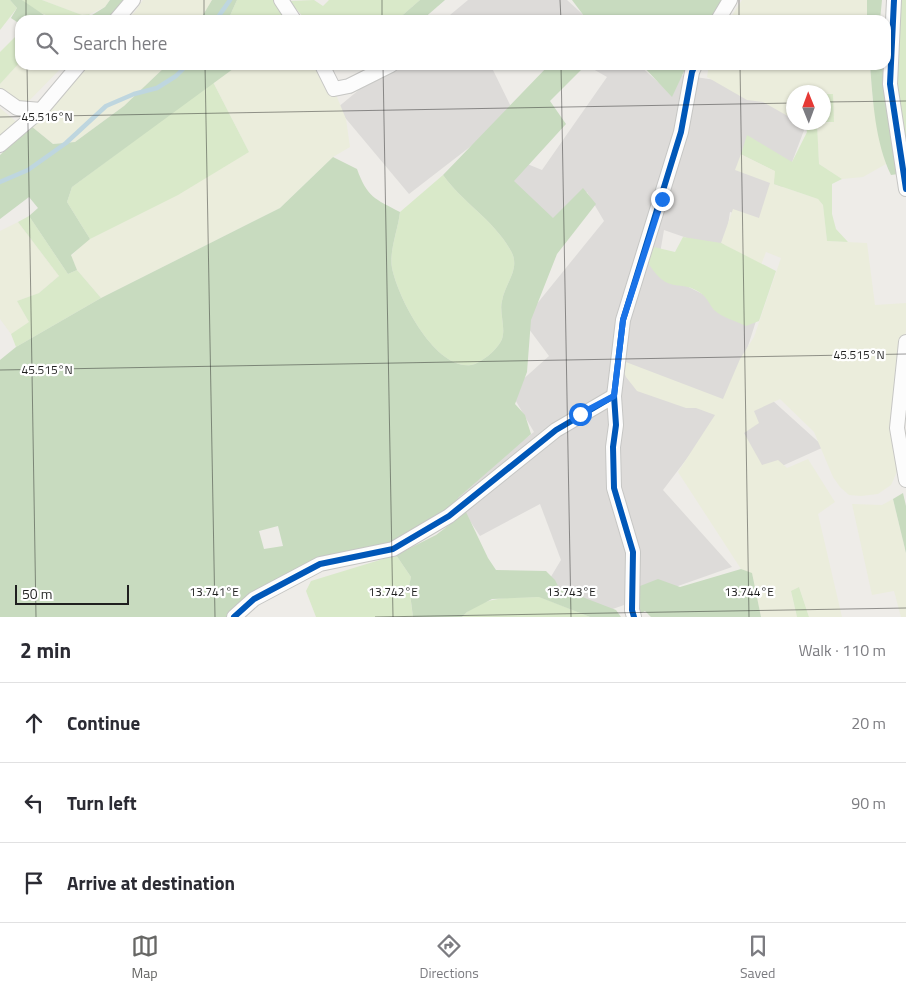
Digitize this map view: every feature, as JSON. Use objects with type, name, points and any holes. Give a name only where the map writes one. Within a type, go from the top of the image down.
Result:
[{"type":"street","points":[[120,15],[133,0]]},
{"type":"street","points":[[280,0],[290,15]]},
{"type":"street","points":[[721,15],[730,0]]},
{"type":"street","points":[[891,63],[894,0]]},
{"type":"street","points":[[0,144],[41,110],[75,70]]},
{"type":"street","points":[[324,70],[334,89],[349,86],[381,70]]},
{"type":"street","points":[[634,617],[632,610],[633,552],[614,488],[613,447],[616,425],[614,396],[623,320],[682,132],[693,70]]},
{"type":"street","points":[[891,70],[890,84],[906,189]]},
{"type":"street","points":[[0,96],[16,108],[41,110]]},
{"type":"street","points":[[906,342],[897,428],[906,480]]},
{"type":"street","points":[[234,617],[254,599],[320,564],[393,549],[449,516],[556,430],[614,396]]},
{"type":"shaded area","points":[[468,0],[567,0],[584,15],[450,15]]},
{"type":"shaded area","points":[[383,70],[493,70],[514,113],[409,194],[337,108]]},
{"type":"shaded area","points":[[595,70],[645,70],[667,90],[681,75],[737,83],[786,113],[786,130],[804,130],[769,223],[730,212],[724,251],[664,230],[657,271],[756,321],[740,371],[824,447],[762,475],[730,402],[663,490],[732,567],[607,611],[546,585],[561,560],[540,504],[480,536],[452,494],[534,432],[510,391],[549,356],[523,321],[604,221],[587,192],[550,225],[492,200],[520,161],[542,170],[607,77]]},
{"type":"green space","points":[[0,0],[10,0],[17,8],[0,30]]},
{"type":"green space","points":[[10,0],[22,0],[44,15],[15,15],[15,21],[11,18],[17,8]]},
{"type":"green space","points":[[22,0],[42,0],[82,15],[46,15]]},
{"type":"green space","points":[[42,0],[110,0],[105,7],[90,14],[82,15]]},
{"type":"green space","points":[[110,0],[125,0],[114,15],[92,15],[105,7]]},
{"type":"green space","points":[[143,0],[212,0],[203,15],[132,15]]},
{"type":"green space","points":[[212,0],[237,0],[230,15],[203,15]]},
{"type":"green space","points":[[237,0],[275,0],[286,15],[230,15]]},
{"type":"green space","points":[[314,0],[323,6],[329,0],[420,0],[403,15],[302,15],[289,1]]},
{"type":"green space","points":[[420,0],[445,0],[428,15],[403,15]]},
{"type":"green space","points":[[572,0],[725,0],[714,15],[583,15]]},
{"type":"green space","points":[[742,0],[867,0],[867,15],[732,15]]},
{"type":"green space","points":[[867,0],[882,0],[880,15],[867,15]]},
{"type":"green space","points":[[895,0],[906,0],[906,146],[891,46]]},
{"type":"green space","points":[[15,37],[15,68],[0,84],[0,52]]},
{"type":"green space","points":[[15,68],[15,70],[59,70],[25,105],[0,92],[0,84]]},
{"type":"green space","points":[[79,70],[162,70],[124,106],[75,142],[53,144],[31,126]]},
{"type":"green space","points":[[162,70],[232,70],[72,187],[67,202],[90,239],[71,255],[77,270],[68,274],[29,216],[38,208],[29,197],[0,219],[0,155],[31,126],[53,144],[75,142],[124,106]]},
{"type":"green space","points":[[231,70],[322,70],[332,85],[346,119],[350,147],[333,157],[280,208],[101,298],[77,270],[71,256],[86,241],[249,152],[213,82]]},
{"type":"green space","points":[[544,70],[581,70],[550,101],[566,124],[514,181],[553,218],[583,188],[596,204],[557,254],[531,320],[527,372],[515,404],[525,415],[531,434],[459,497],[440,520],[415,538],[291,580],[241,617],[0,617],[0,360],[16,347],[101,298],[280,208],[333,157],[357,169],[364,186],[373,196],[400,212],[391,261],[392,268],[402,297],[420,330],[444,356],[458,363],[475,364],[491,354],[502,339],[501,305],[513,270],[514,258],[496,230],[443,175]],"holes":[[[278,526],[283,546],[264,549],[259,531]]]},
{"type":"green space","points":[[647,70],[685,70],[672,97]]},
{"type":"green space","points":[[708,70],[870,70],[873,102],[886,164],[863,177],[842,179],[819,164],[817,130],[831,130],[831,122],[834,122],[831,85],[786,85],[786,115],[763,102],[747,100],[707,77]]},
{"type":"green space","points":[[870,70],[883,70],[898,174],[891,175],[881,149]]},
{"type":"green space","points":[[213,82],[249,152],[178,195],[90,239],[67,202],[72,187]]},
{"type":"green space","points":[[831,94],[833,94],[834,122],[831,122]]},
{"type":"green space","points":[[0,108],[19,124],[0,143]]},
{"type":"green space","points":[[807,130],[817,130],[819,164],[842,179],[832,184],[832,214],[836,229],[848,242],[827,241],[823,205],[818,199],[774,184],[775,171],[741,154],[747,135],[792,162]]},
{"type":"green space","points":[[741,154],[776,171],[774,184],[818,199],[823,205],[827,241],[867,243],[875,305],[906,303],[906,329],[894,442],[897,472],[891,485],[878,494],[849,495],[833,477],[814,432],[780,399],[754,411],[759,423],[744,433],[762,465],[778,460],[787,468],[808,459],[835,502],[818,514],[842,617],[809,617],[799,587],[791,592],[797,617],[761,617],[752,574],[741,569],[678,472],[715,415],[696,408],[686,408],[637,391],[626,377],[618,359],[723,399],[740,359],[754,337],[781,258],[766,252],[761,265],[721,243],[733,209],[759,218],[770,183],[735,170]]},
{"type":"green space","points":[[443,175],[496,230],[514,258],[513,270],[501,305],[502,339],[491,354],[472,365],[458,363],[444,356],[420,330],[402,297],[392,268],[391,261],[400,212]]},
{"type":"green space","points":[[29,216],[68,274],[77,270],[101,298],[16,347],[11,334],[29,322],[17,301],[39,293],[59,276],[18,222]]},
{"type":"green space","points":[[18,222],[59,276],[39,293],[17,301],[30,322],[11,334],[0,319],[0,231]]},
{"type":"green space","points":[[683,237],[721,243],[776,271],[759,321],[746,326],[725,317],[714,310],[702,294],[694,289],[668,283],[655,272],[647,261],[654,247],[675,252]]},
{"type":"green space","points":[[903,493],[906,506],[906,553],[893,499]]},
{"type":"green space","points":[[893,499],[906,553],[906,617],[901,617],[894,591],[872,595],[852,504],[882,505]]},
{"type":"green space","points":[[466,512],[488,558],[496,570],[546,571],[555,580],[559,588],[616,610],[621,617],[590,617],[539,597],[492,599],[467,612],[462,617],[413,617],[409,586],[411,577],[396,555],[436,535]]},
{"type":"green space","points":[[396,555],[411,577],[409,587],[413,617],[316,617],[306,591],[311,581]]},
{"type":"green space","points":[[741,569],[752,573],[761,617],[651,617],[645,611],[639,614],[640,586],[658,579],[680,587]]},
{"type":"green space","points":[[799,587],[809,617],[797,617],[791,591]]},
{"type":"green space","points":[[540,597],[590,617],[462,617],[470,610],[488,601]]},
{"type":"waterway","points":[[220,15],[230,0]]},
{"type":"waterway","points":[[0,182],[28,170],[66,143],[106,106],[134,94],[157,88],[182,70]]},
{"type":"cycle path","points":[[891,63],[894,0]]},
{"type":"cycle path","points":[[634,617],[632,610],[633,552],[614,488],[613,447],[616,425],[614,396],[623,320],[681,132],[693,70]]},
{"type":"cycle path","points":[[891,70],[890,84],[906,189]]},
{"type":"cycle path","points":[[234,617],[254,599],[320,564],[393,549],[449,516],[556,430],[614,396]]},
{"type":"route","points":[[580,414],[614,396],[623,320],[662,199]]}]
